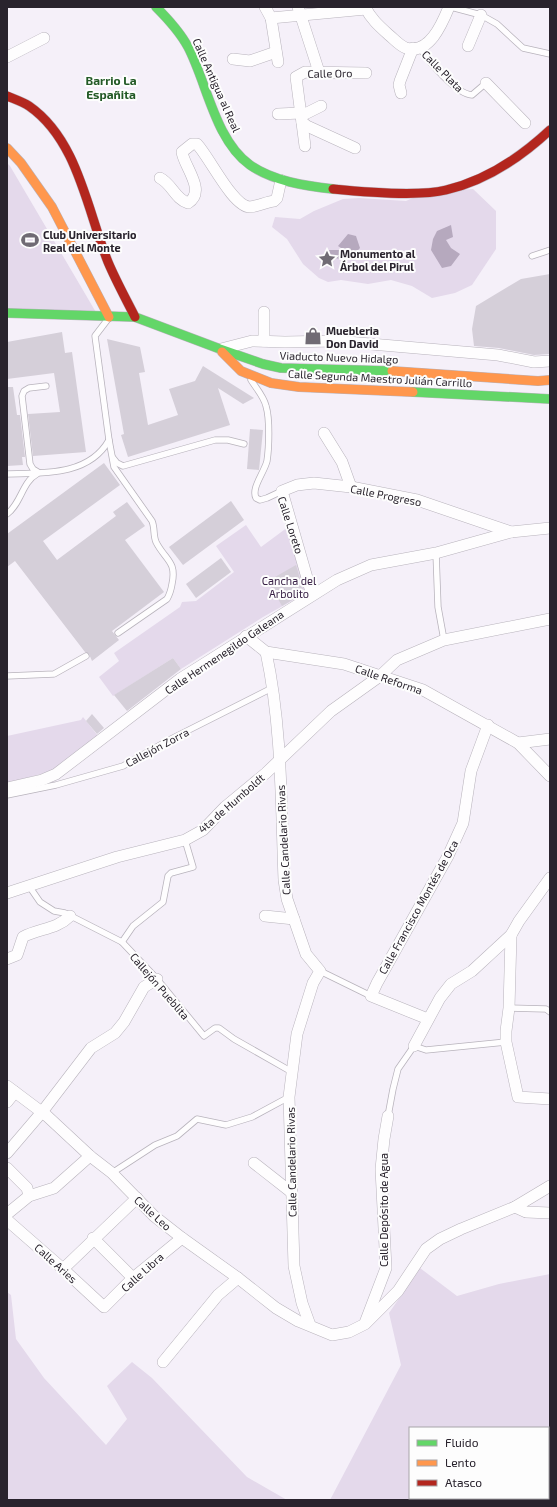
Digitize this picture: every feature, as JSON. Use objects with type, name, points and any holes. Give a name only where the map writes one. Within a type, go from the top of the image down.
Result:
[{"type":"main road","name":"Calle Antigua al Real","points":[[156,7],[178,31],[192,54],[215,115],[226,138],[243,159],[264,173],[281,180],[306,185],[361,191],[431,192],[445,190],[486,176],[527,149],[550,130]]},
{"type":"main road","points":[[7,96],[33,107],[50,124],[68,153],[80,178],[108,263],[135,317],[7,313]]},
{"type":"main road","points":[[7,148],[15,154],[39,185],[57,214],[109,317]]},
{"type":"main road","name":"Viaducto Nuevo Hidalgo","points":[[135,317],[220,349],[263,364],[281,368],[365,369],[538,381],[550,380]]},
{"type":"main road","name":"Calle Segunda Maestro Julián Carrillo","points":[[220,349],[241,371],[271,383],[299,387],[550,398]]},
{"type":"street","points":[[233,58],[250,61],[277,57],[271,18],[265,7]]},
{"type":"street","points":[[271,18],[299,11],[365,8],[370,18],[397,42],[406,48],[416,48],[426,44],[440,28],[450,7]]},
{"type":"street","points":[[299,11],[319,72]]},
{"type":"street","points":[[468,46],[481,15]]},
{"type":"street","points":[[7,57],[44,38]]},
{"type":"street","points":[[401,93],[399,85],[400,81],[416,48]]},
{"type":"street","name":"Calle Oro","points":[[302,117],[296,77],[306,72],[366,73]]},
{"type":"street","points":[[486,84],[525,123]]},
{"type":"street","points":[[278,114],[302,117],[321,106]]},
{"type":"street","points":[[302,117],[305,146]]},
{"type":"street","points":[[302,117],[307,126],[355,148]]},
{"type":"street","points":[[160,178],[168,183],[180,200],[188,203],[192,200],[195,194],[194,185],[182,152],[192,144],[197,144],[204,152],[228,190],[235,199],[243,205],[250,207],[274,200],[277,198],[281,180]]},
{"type":"street","points":[[264,312],[264,341]]},
{"type":"street","points":[[220,349],[252,341],[336,341],[498,355],[534,362],[550,361]]},
{"type":"street","points":[[324,433],[342,462],[351,487]]},
{"type":"street","name":"Calle Progreso","points":[[282,491],[297,485],[314,483],[351,487],[417,500],[511,532]]},
{"type":"street","name":"Calle Loreto","points":[[282,491],[312,595]]},
{"type":"street","name":"Calle Hermenegildo Galeana","points":[[7,788],[33,786],[56,774],[180,679],[337,580],[371,566],[436,552],[511,532],[550,528]]},
{"type":"street","name":"4ta de Humboldt","points":[[7,893],[117,857],[185,840],[203,830],[225,807],[266,773],[331,711],[380,676],[397,660],[444,640],[550,619]]},
{"type":"street","name":"Calle Reforma","points":[[246,636],[266,652],[344,664],[423,690],[518,743],[550,776]]},
{"type":"street","name":"Calle Candelario Rivas","points":[[266,652],[274,687],[286,899],[306,954],[320,971],[313,982],[297,1034],[289,1097],[294,1266],[302,1303],[310,1325]]},
{"type":"street","name":"Calle Francisco Montés de Oca","points":[[371,996],[377,982],[448,856],[462,823],[471,771],[488,725]]},
{"type":"street","points":[[518,743],[550,739]]},
{"type":"street","points":[[414,1046],[440,998],[451,984],[472,970],[511,935],[519,921],[550,878]]},
{"type":"street","points":[[7,959],[17,955],[23,937],[30,932],[62,924],[70,916]]},
{"type":"street","points":[[265,916],[294,919]]},
{"type":"street","points":[[511,935],[509,1008],[506,1042],[518,1097],[550,1099]]},
{"type":"street","points":[[7,1153],[42,1112],[91,1048],[115,1033],[124,1022],[144,988],[157,979]]},
{"type":"street","points":[[371,996],[428,1020]]},
{"type":"street","points":[[7,1102],[11,1089]]},
{"type":"street","name":"Calle Leo","points":[[11,1089],[42,1112],[90,1156],[112,1173],[154,1216],[276,1308],[298,1321],[332,1335],[349,1332],[365,1324]]},
{"type":"street","name":"Calle Depósito de Agua","points":[[365,1324],[386,1268],[381,1169],[388,1116]]},
{"type":"street","points":[[7,1214],[29,1196],[54,1188],[90,1156]]},
{"type":"street","points":[[254,1163],[291,1192]]},
{"type":"street","points":[[10,1174],[27,1188],[29,1196]]},
{"type":"street","points":[[365,1324],[398,1291],[426,1249],[440,1239],[461,1229],[515,1207],[550,1186]]},
{"type":"street","points":[[63,1269],[137,1198]]},
{"type":"street","points":[[515,1207],[526,1212],[550,1213]]},
{"type":"street","name":"Calle Aries","points":[[7,1220],[104,1307]]},
{"type":"street","points":[[94,1238],[133,1278]]},
{"type":"street","name":"Calle Libra","points":[[104,1307],[133,1278],[182,1238]]},
{"type":"street","points":[[163,1362],[218,1295],[238,1278]]},
{"type":"lane","points":[[450,7],[481,15],[497,24],[523,48],[550,54]]},
{"type":"lane","name":"Calle Plata","points":[[416,48],[460,91],[472,95],[486,84]]},
{"type":"lane","points":[[532,256],[550,250]]},
{"type":"lane","points":[[109,317],[95,336],[111,456],[114,467],[120,478],[152,521],[156,543],[173,566],[174,573],[170,594],[167,599],[118,634]]},
{"type":"lane","name":"Calle Loreto","points":[[247,374],[266,405],[268,419],[267,461],[261,479],[255,487],[254,495],[260,500],[282,491]]},
{"type":"lane","points":[[39,473],[33,469],[30,464],[22,396],[24,391],[29,388],[46,386]]},
{"type":"lane","points":[[7,474],[62,471],[78,467],[94,459],[103,451],[109,440]]},
{"type":"lane","points":[[111,456],[116,463],[123,466],[215,440],[228,440],[244,444]]},
{"type":"lane","points":[[7,514],[13,509],[30,480],[39,473]]},
{"type":"lane","points":[[436,552],[438,607],[444,640]]},
{"type":"lane","points":[[7,676],[54,674],[86,656]]},
{"type":"lane","name":"Callejón Zorra","points":[[7,794],[33,786],[123,766],[169,740],[274,687]]},
{"type":"lane","points":[[122,942],[133,926],[163,902],[168,876],[171,873],[193,867],[185,840]]},
{"type":"lane","name":"Callejón Pueblita","points":[[29,886],[40,902],[54,911],[70,916],[122,942],[157,979],[204,1036],[219,1028],[234,1040],[292,1072]]},
{"type":"lane","points":[[320,971],[371,996]]},
{"type":"lane","points":[[509,1008],[546,1009],[550,1012]]},
{"type":"lane","points":[[388,1116],[398,1069],[414,1046],[426,1050],[506,1042]]},
{"type":"lane","points":[[112,1173],[155,1145],[178,1136],[197,1119],[226,1125],[252,1117],[289,1097]]},
{"type":"green space","name":"Club Universitario Real del Monte","points":[[7,163],[10,166],[97,314],[7,316]]},
{"type":"green space","points":[[473,189],[496,211],[496,249],[472,285],[455,293],[432,298],[412,286],[391,280],[368,284],[341,280],[328,282],[319,278],[303,264],[287,239],[272,227],[275,217],[300,219],[314,211],[343,199],[359,198],[406,201],[424,193]]},
{"type":"green space","name":"Cancha del Arbolito","points":[[246,525],[261,547],[288,527],[306,593],[263,617],[181,669],[173,658],[113,696],[99,677],[119,661],[114,653],[180,607],[182,602],[196,601],[234,572],[216,546]]},
{"type":"green space","points":[[83,717],[98,736],[52,771],[7,783],[7,736],[81,720]]},
{"type":"green space","points":[[420,1268],[457,1296],[499,1284],[550,1274],[550,1500],[330,1500],[401,1365],[389,1313]]},
{"type":"green space","points":[[7,1292],[11,1295],[16,1339],[44,1378],[106,1445],[127,1419],[107,1386],[132,1362],[152,1378],[247,1477],[287,1500],[7,1500]]},
{"type":"shaded area","points":[[451,225],[453,237],[446,240],[451,248],[460,254],[451,266],[442,268],[431,250],[433,239],[437,231]]},
{"type":"shaded area","points":[[348,234],[356,236],[360,248],[347,258],[339,259],[331,256],[329,250],[344,250],[338,246]]},
{"type":"building","points":[[550,274],[550,354],[534,355],[499,348],[474,346],[472,329],[476,306],[521,279]]},
{"type":"building","points":[[62,332],[65,353],[72,352],[86,452],[33,456],[28,414],[60,412],[54,373],[7,379],[7,342]]},
{"type":"building","points":[[107,339],[140,347],[145,372],[139,373],[148,425],[178,415],[169,389],[195,381],[203,366],[254,398],[243,404],[218,388],[230,425],[128,457],[121,435],[124,434]]},
{"type":"building","points":[[7,387],[13,387],[17,415],[20,415],[25,457],[22,457],[23,465],[7,466]]},
{"type":"building","points":[[250,429],[263,430],[259,470],[247,469]]},
{"type":"building","points":[[104,463],[120,485],[43,541],[57,560],[116,516],[113,512],[127,502],[145,526],[125,540],[164,592],[112,631],[119,640],[92,661],[89,654],[85,652],[15,561],[7,567],[7,534]]},
{"type":"building","points":[[231,501],[244,520],[183,565],[169,547]]},
{"type":"building","points":[[221,558],[231,572],[196,598],[186,584]]},
{"type":"building","points":[[296,565],[304,593],[282,606],[268,581]]},
{"type":"building","points":[[173,658],[181,669],[127,711],[114,695]]},
{"type":"building","points":[[92,714],[104,728],[97,734],[86,721]]},
{"type":"traffic: fast","points":[[156,7],[174,26],[188,47],[195,61],[220,126],[228,141],[238,154],[259,171],[279,179],[333,189]]},
{"type":"traffic: fast","points":[[7,313],[135,317],[220,349],[263,364],[281,368],[392,371]]},
{"type":"traffic: fast","points":[[413,392],[550,399]]},
{"type":"traffic: slow","points":[[7,148],[21,163],[52,207],[109,317]]},
{"type":"traffic: slow","points":[[222,352],[241,371],[271,383],[299,387],[413,392]]},
{"type":"traffic: slow","points":[[392,371],[538,381],[550,380]]},
{"type":"traffic: jam","points":[[7,96],[29,106],[46,120],[59,137],[79,177],[108,262],[135,317]]},
{"type":"traffic: jam","points":[[333,189],[406,194],[446,190],[475,181],[502,167],[527,150],[550,130]]},
{"type":"place","name":"Club Universitario Real del Monte","points":[[30,240]]},
{"type":"place","name":"Monumento al Árbol del Pirul","points":[[327,259]]},
{"type":"place","name":"Muebleria Don David","points":[[313,336]]},
{"type":"district","name":"Barrio La Españita","points":[[111,87]]}]
